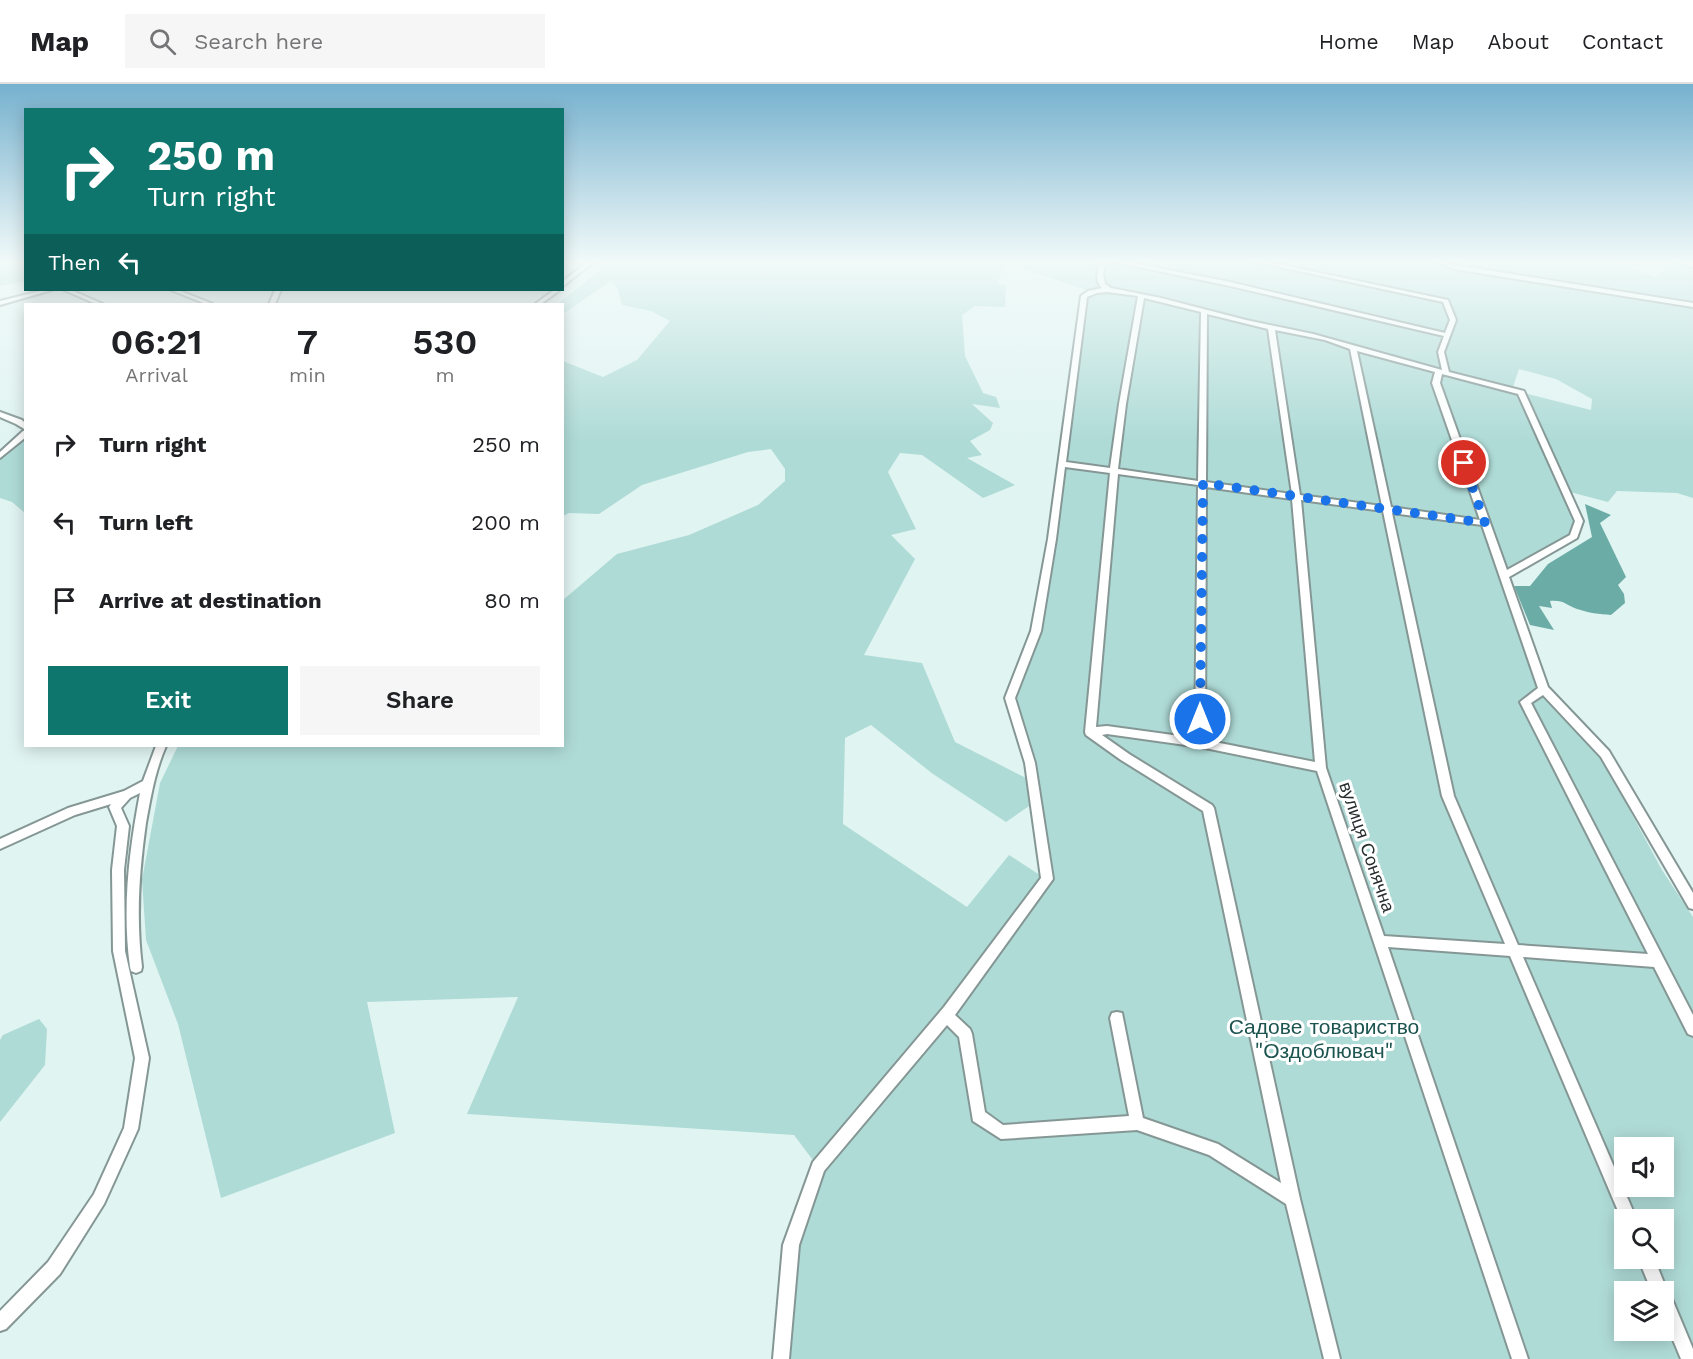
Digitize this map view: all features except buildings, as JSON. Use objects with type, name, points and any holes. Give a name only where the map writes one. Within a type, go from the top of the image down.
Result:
[{"type":"street","points":[[781,1359],[790,1245],[818,1167],[946,1015],[1047,879],[1030,763],[1010,698],[1036,631],[1062,464],[1081,320]]},
{"type":"street","points":[[1090,732],[1115,470],[1129,358],[1136,320]]},
{"type":"street","points":[[1200,743],[1204,320]]},
{"type":"street","points":[[1245,320],[1335,340],[1353,348],[1521,393],[1579,521],[1574,536],[1503,576]]},
{"type":"street","points":[[1385,320],[1447,335]]},
{"type":"street","points":[[1453,320],[1441,352],[1443,372],[1436,383],[1544,689],[1605,754],[1693,903]]},
{"type":"street","name":"вулиця Сонячна","points":[[1271,327],[1296,496],[1321,768],[1520,1359]]},
{"type":"street","points":[[1353,348],[1448,796],[1624,1209]]},
{"type":"street","points":[[0,414],[24,426]]},
{"type":"street","points":[[0,456],[24,435]]},
{"type":"street","points":[[1062,464],[1485,523]]},
{"type":"street","points":[[1544,689],[1525,702],[1693,1029]]},
{"type":"street","points":[[1090,732],[1107,730],[1200,743],[1321,768]]},
{"type":"street","points":[[1090,732],[1125,757],[1208,808],[1292,1199],[1332,1359]]},
{"type":"street","points":[[136,967],[130,929],[130,887],[147,784],[153,760],[160,747]]},
{"type":"street","points":[[0,844],[72,811],[126,795],[147,784]]},
{"type":"street","points":[[0,1323],[54,1268],[99,1199],[131,1129],[142,1058],[119,951],[118,870],[123,826],[116,807],[126,795]]},
{"type":"street","points":[[1379,941],[1656,960]]},
{"type":"street","points":[[946,1015],[965,1034],[978,1116],[1001,1132],[1137,1123],[1213,1149],[1292,1199]]},
{"type":"street","points":[[1117,1018],[1137,1123]]},
{"type":"street","points":[[1674,1324],[1689,1359]]},
{"type":"green space","name":"Садове товариство \"Оздоблювач\"","points":[[669,320],[962,320],[965,356],[983,393],[996,397],[1000,408],[972,404],[993,423],[990,430],[970,441],[982,455],[967,458],[1015,485],[983,498],[922,455],[900,453],[888,472],[916,529],[891,535],[915,559],[864,655],[922,663],[955,742],[1032,781],[1010,698],[1036,631],[1080,320],[1693,320],[1693,498],[1677,493],[1617,491],[1608,502],[1566,491],[1579,521],[1574,536],[1503,576],[1544,689],[1601,757],[1662,870],[1693,917],[1693,1359],[781,1359],[791,1245],[818,1167],[794,1135],[467,1114],[518,997],[367,1002],[395,1133],[221,1198],[178,1024],[146,940],[142,880],[160,783],[178,747],[564,747],[564,599],[617,554],[689,535],[758,505],[785,481],[785,469],[771,449],[748,452],[642,485],[599,514],[569,513],[564,516],[564,361],[603,377],[637,360]],"holes":[[[1519,369],[1556,379],[1592,399],[1591,410],[1512,390]],[[871,725],[933,774],[1006,822],[1035,802],[1046,879],[1009,855],[967,907],[843,824],[845,738]]]},
{"type":"green space","points":[[24,434],[24,512],[12,502],[0,498],[0,456]]},
{"type":"green space","points":[[39,1019],[47,1029],[45,1065],[0,1122],[0,1040],[3,1035]]},
{"type":"shaded area","points":[[1585,504],[1611,515],[1600,523],[1626,577],[1618,585],[1624,594],[1625,603],[1611,615],[1598,614],[1562,602],[1550,601],[1552,608],[1539,606],[1554,630],[1530,625],[1514,586],[1530,586],[1548,564],[1592,537]]},
{"type":"route","points":[[1200,719],[1203,483],[1485,523],[1464,463]]}]
